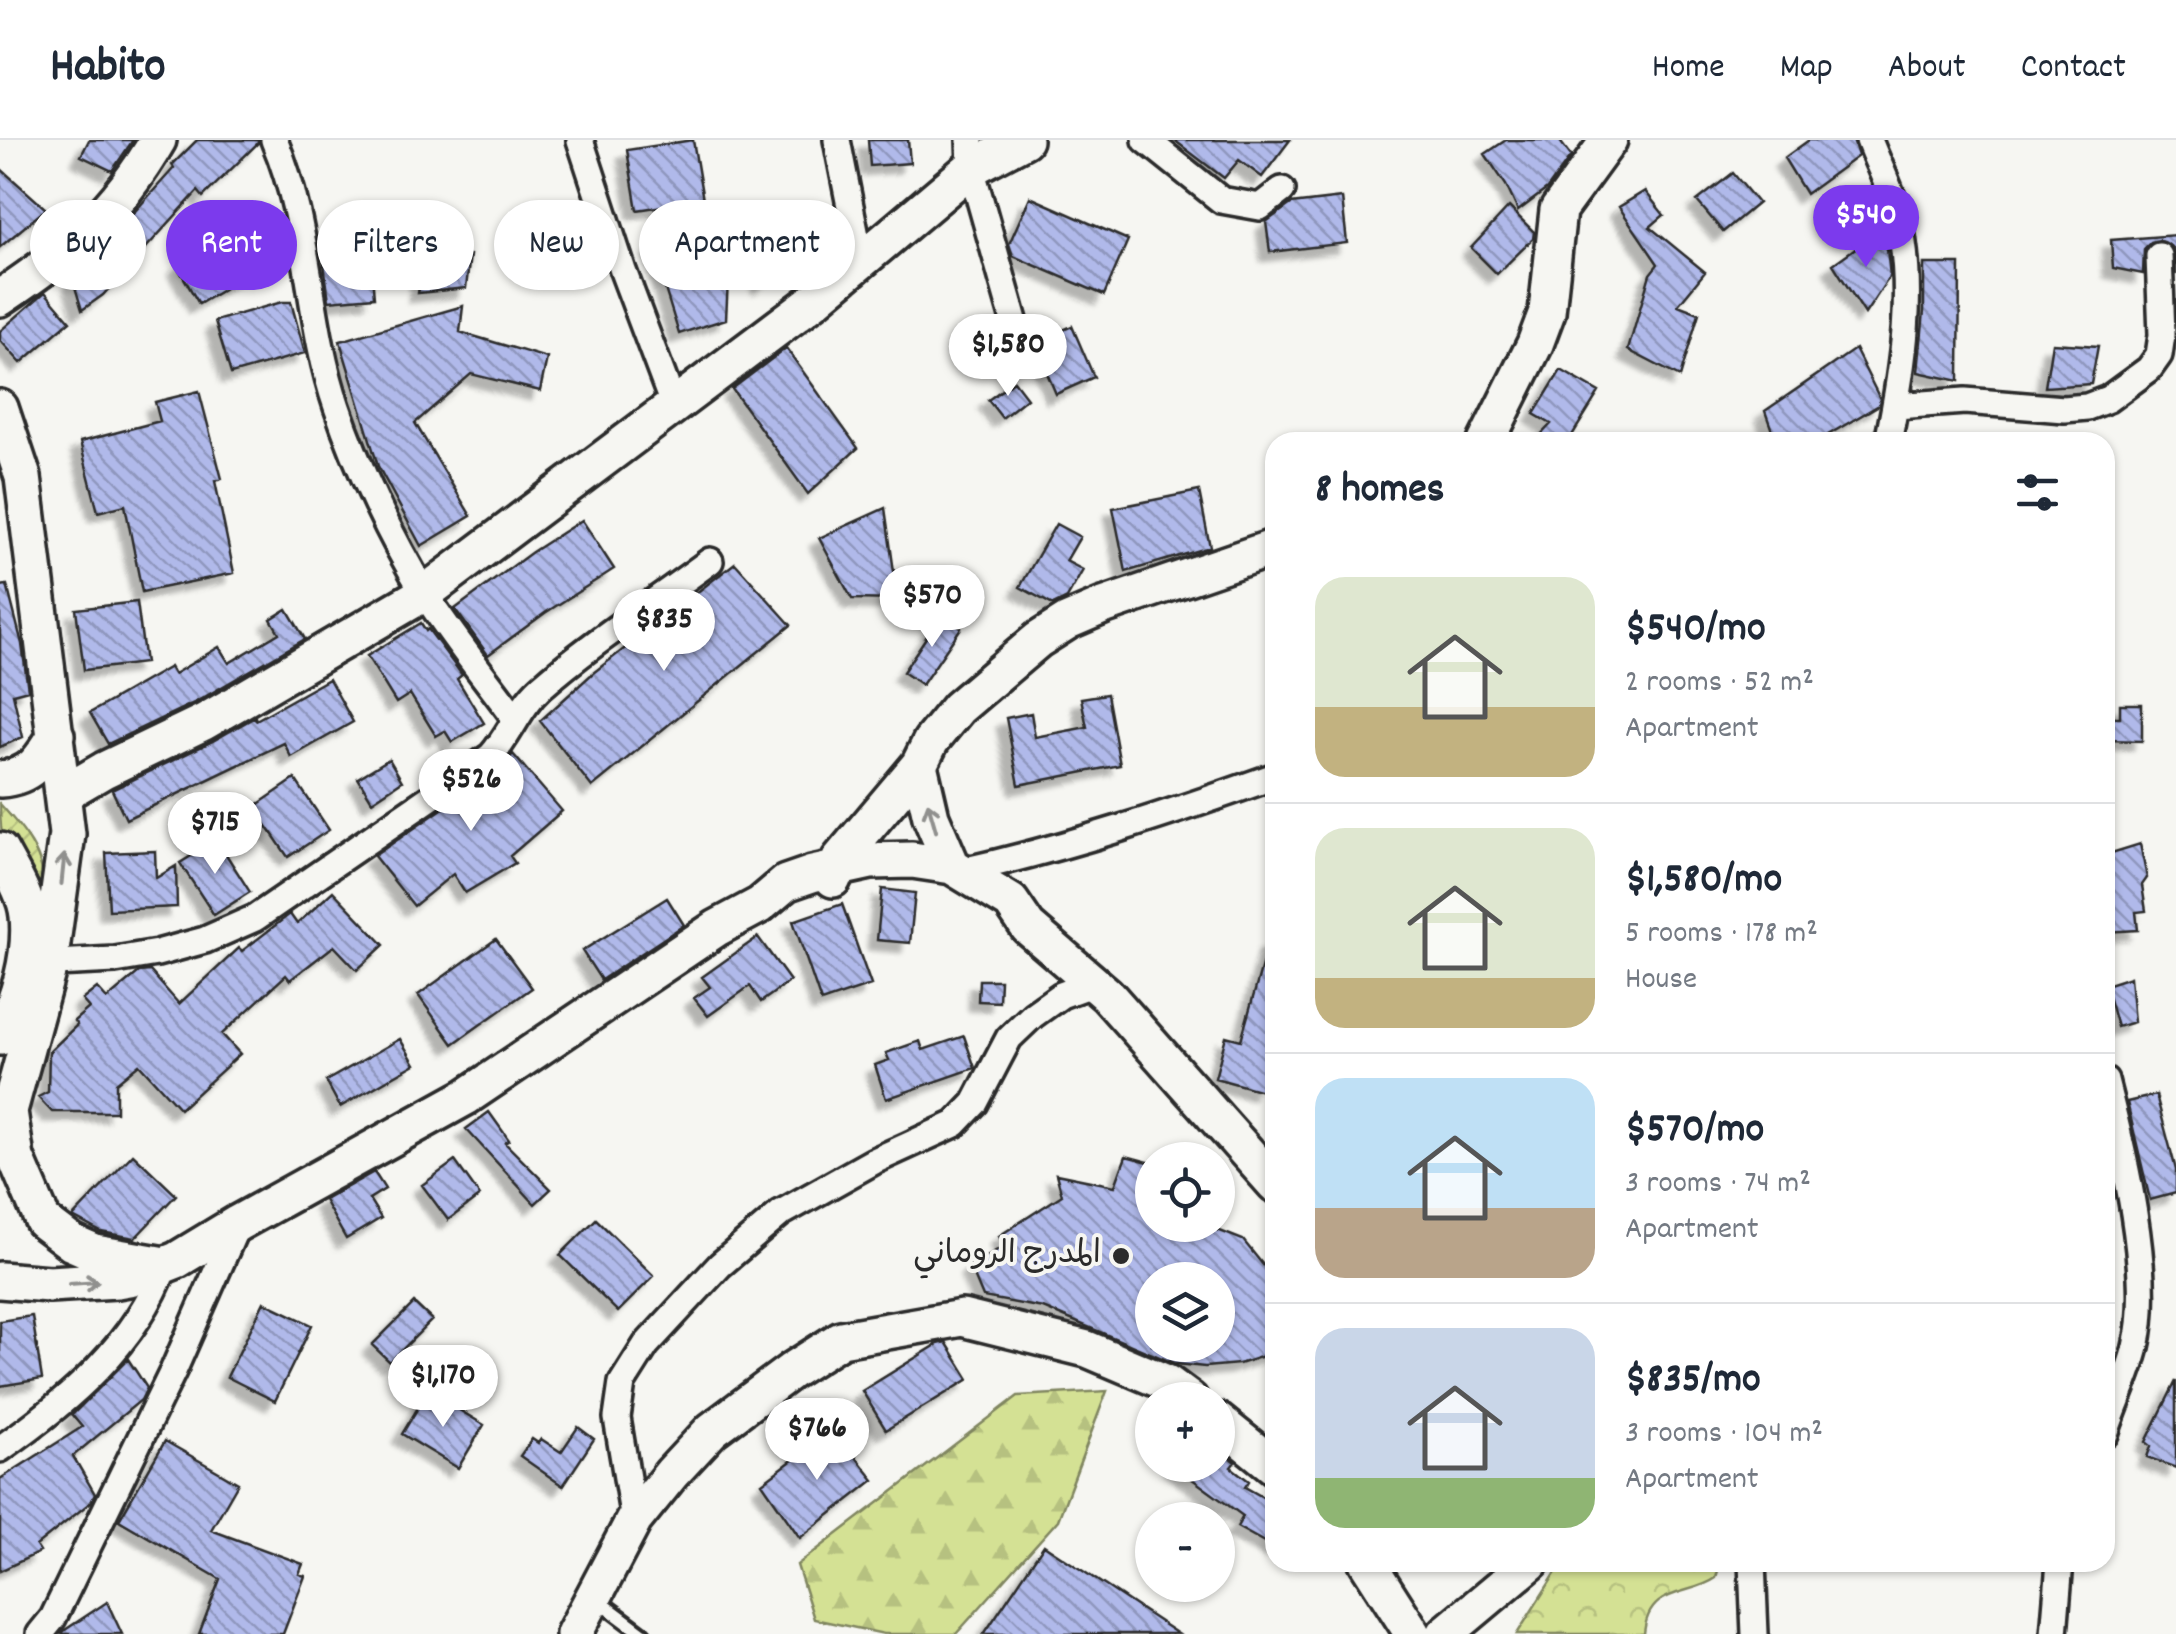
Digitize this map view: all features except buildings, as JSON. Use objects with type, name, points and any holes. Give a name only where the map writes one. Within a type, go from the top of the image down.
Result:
[{"type":"main road","points":[[0,298],[96,226],[136,179],[158,140]]},
{"type":"main road","points":[[1491,432],[1547,312],[1558,210],[1609,140]]},
{"type":"main road","points":[[63,794],[204,722],[425,593],[861,262],[970,154],[1014,142]]},
{"type":"main road","points":[[0,408],[23,476],[67,834],[5,1104],[16,1158],[43,1221],[72,1243],[95,1253],[164,1265]]},
{"type":"main road","points":[[1265,551],[1068,621],[999,671],[958,708],[925,753],[931,816],[957,869],[1094,983],[1265,1173]]},
{"type":"main road","points":[[0,778],[18,777],[31,770],[40,763],[56,735]]},
{"type":"main road","points":[[823,882],[821,854],[836,835],[910,754],[925,753]]},
{"type":"main road","points":[[0,851],[28,913],[38,964],[0,1037]]},
{"type":"main road","points":[[823,882],[871,860],[912,860],[957,869]]},
{"type":"main road","points":[[1,1280],[90,1283],[134,1278],[178,1260],[466,1097],[760,904],[786,882],[910,880],[950,889],[1014,916]]},
{"type":"main road","points":[[1,1280],[42,1262],[50,1253],[54,1229]]},
{"type":"main road","points":[[574,1634],[634,1520],[712,1430],[841,1339],[962,1318],[1087,1349],[1165,1382]]},
{"type":"main road","points":[[1235,1435],[1265,1459]]},
{"type":"main road","points":[[1373,1572],[1414,1634]]},
{"type":"main road","points":[[1445,1634],[1519,1572]]},
{"type":"street","points":[[274,140],[298,208],[336,406],[367,482],[425,593],[515,718]]},
{"type":"street","points":[[580,140],[673,404]]},
{"type":"street","points":[[837,140],[861,262]]},
{"type":"street","points":[[1146,140],[1221,200],[1260,208],[1282,190]]},
{"type":"street","points":[[1869,140],[1896,210],[1902,242],[1906,317],[1890,432]]},
{"type":"street","points":[[970,154],[1019,338]]},
{"type":"street","points":[[1896,406],[1965,401],[2064,409],[2087,407],[2108,398],[2150,369],[2159,354],[2159,256]]},
{"type":"street","points":[[38,964],[157,954],[205,940],[256,918],[491,756],[539,689],[710,561]]},
{"type":"street","points":[[957,869],[1032,856],[1165,816],[1265,780]]},
{"type":"street","points":[[1014,916],[1032,856]]},
{"type":"street","points":[[634,1520],[616,1418],[622,1383],[646,1345],[720,1264],[782,1213],[874,1161],[955,1124],[975,1103],[1010,1038],[1032,1015],[1060,995],[1094,983]]},
{"type":"street","points":[[2115,1128],[2135,1222],[2140,1297],[2137,1346],[2115,1406]]},
{"type":"street","points":[[40,1634],[53,1618],[174,1370],[238,1223]]},
{"type":"street","points":[[0,1449],[38,1422],[114,1350],[152,1298],[164,1265]]},
{"type":"street","points":[[1752,1572],[1755,1634]]},
{"type":"street","points":[[2054,1634],[2059,1572]]},
{"type":"lane","points":[[594,1596],[643,1634]]},
{"type":"green space","points":[[0,804],[37,854],[42,890],[12,866],[1,830]]},
{"type":"green space","points":[[1107,1391],[1058,1520],[956,1634],[884,1634],[814,1619],[797,1565],[1018,1396]]},
{"type":"green space","points":[[1556,1572],[1718,1572],[1716,1578],[1706,1584],[1672,1595],[1653,1607],[1644,1634],[1517,1634]]},
{"type":"place","name":"المدرج الروماني","points":[[1121,1256]]}]
